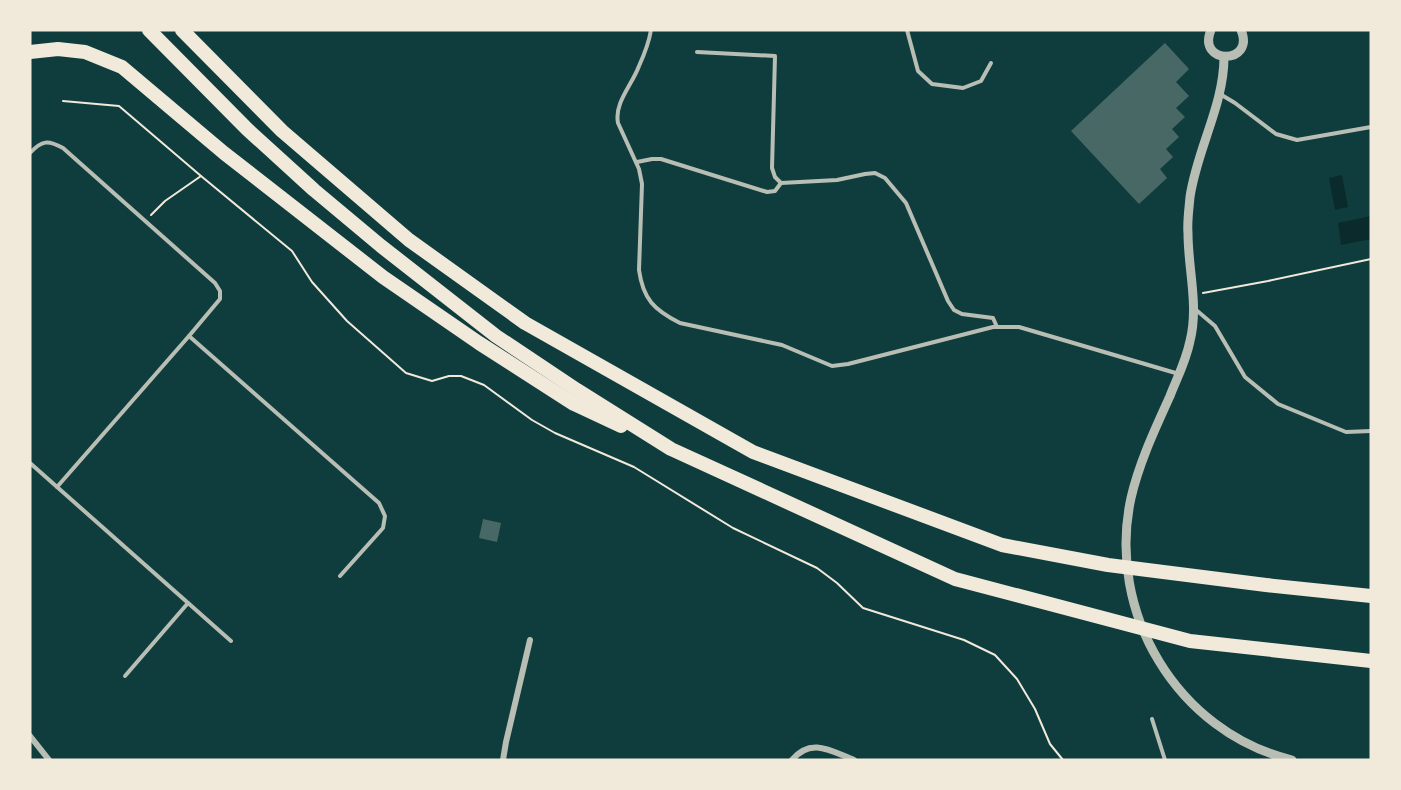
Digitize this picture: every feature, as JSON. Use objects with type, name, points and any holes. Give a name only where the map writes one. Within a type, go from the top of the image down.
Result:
[{"type":"highway","points":[[149,30],[247,129],[314,190],[381,246],[496,336],[671,449]]},
{"type":"highway","points":[[182,30],[282,131],[409,240],[525,323],[753,452],[1002,545],[1108,565],[1371,596]]},
{"type":"highway","points":[[30,52],[58,49],[85,52],[122,67],[224,153],[383,277],[478,343],[574,404],[955,579],[1190,641],[1371,661]]},
{"type":"street","points":[[1211,30],[1208,39],[1211,49],[1224,57],[1240,50],[1244,40],[1241,30]]},
{"type":"street","points":[[1224,57],[1220,93],[1201,150],[1190,196],[1188,233],[1194,294],[1190,341],[1179,374],[1139,470],[1131,498],[1126,545],[1129,585],[1147,640],[1157,660],[1180,691],[1207,717],[1234,736],[1258,749],[1292,760]]},
{"type":"street","points":[[503,760],[530,640]]},
{"type":"street","points":[[30,736],[49,760]]},
{"type":"street","points":[[792,760],[800,752],[819,746],[854,760]]},
{"type":"lane","points":[[651,30],[639,68],[616,115],[637,162],[642,184],[639,270],[641,282],[653,306],[665,316],[680,323],[782,345],[832,366],[997,327],[1019,327],[1179,374]]},
{"type":"lane","points":[[907,30],[918,72],[933,84],[963,88],[981,81],[991,63]]},
{"type":"lane","points":[[697,52],[775,56],[772,168],[775,177],[781,183],[837,180],[875,173],[885,178],[906,203],[954,310],[962,314],[993,318],[997,327]]},
{"type":"lane","points":[[1220,93],[1276,134],[1297,140],[1371,127]]},
{"type":"lane","points":[[30,153],[38,144],[51,142],[63,148],[215,283],[220,291],[220,299],[57,487]]},
{"type":"lane","points":[[637,162],[661,159],[767,192],[775,191],[781,183]]},
{"type":"lane","points":[[1194,308],[1215,326],[1245,377],[1278,404],[1346,432],[1371,431]]},
{"type":"lane","points":[[189,336],[379,503],[385,516],[383,528],[340,576]]},
{"type":"lane","points":[[30,463],[231,641]]},
{"type":"lane","points":[[125,676],[188,603]]},
{"type":"lane","points":[[1152,719],[1165,760]]},
{"type":"path","points":[[63,101],[119,106],[292,251],[312,282],[347,321],[406,374],[432,381],[448,376],[461,376],[484,385],[532,420],[555,433],[634,466],[733,528],[818,568],[863,608],[964,640],[995,655],[1017,679],[1035,709],[1050,744],[1063,760]]},
{"type":"path","points":[[146,221],[165,201],[201,176]]},
{"type":"path","points":[[1194,294],[1371,259]]},
{"type":"water","points":[[1342,175],[1348,207],[1335,210],[1329,178]]},
{"type":"water","points":[[1371,216],[1371,239],[1341,245],[1338,223]]},
{"type":"building","points":[[1165,43],[1189,69],[1176,82],[1189,96],[1176,108],[1185,117],[1172,129],[1179,137],[1166,149],[1173,157],[1160,169],[1167,178],[1139,204],[1071,131]]},
{"type":"building","points":[[483,519],[501,523],[497,542],[479,538]]}]
